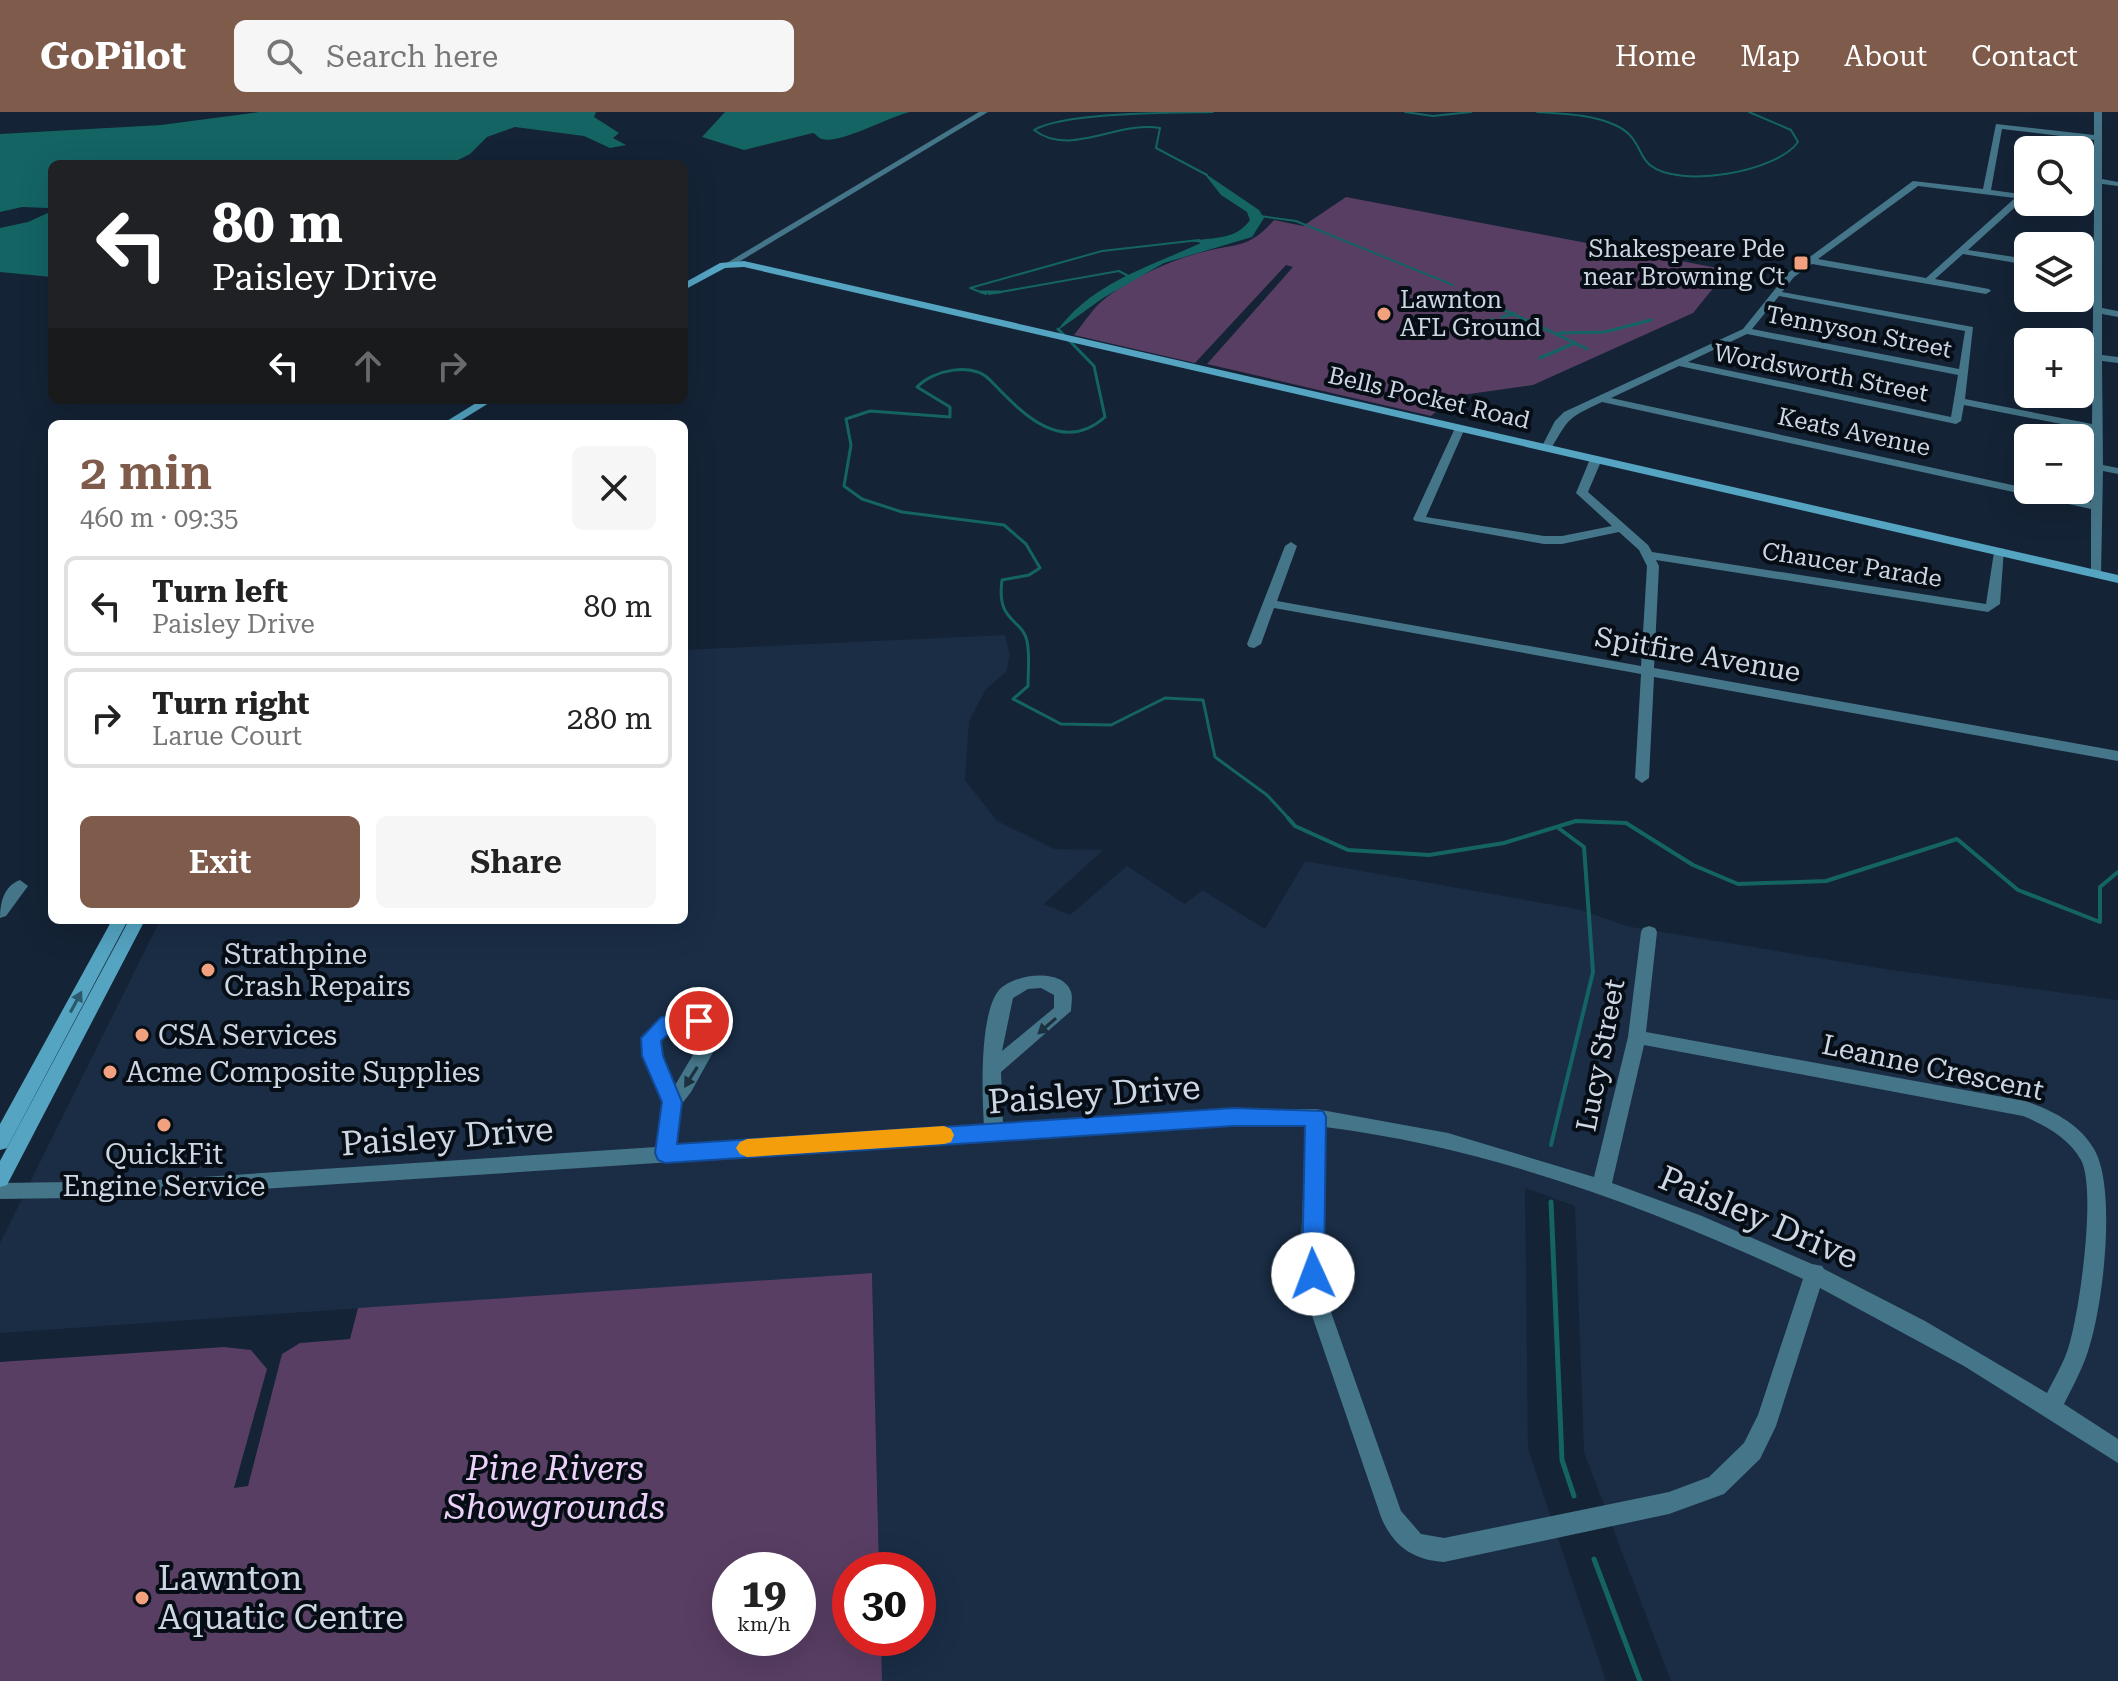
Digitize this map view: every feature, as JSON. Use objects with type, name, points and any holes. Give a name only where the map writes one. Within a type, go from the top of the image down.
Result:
[{"type":"main road","points":[[688,285],[729,264]]},
{"type":"main road","name":"Bells Pocket Road","points":[[729,264],[759,267],[2118,579]]},
{"type":"main road","points":[[454,420],[482,404]]},
{"type":"main road","points":[[0,1142],[118,924]]},
{"type":"main road","points":[[0,1179],[135,924]]},
{"type":"street","points":[[729,264],[984,112]]},
{"type":"street","points":[[2097,574],[2097,357],[2093,273],[2098,208],[2098,112]]},
{"type":"street","points":[[1987,191],[1997,127],[2004,125],[2099,138]]},
{"type":"street","points":[[2098,182],[2118,185]]},
{"type":"street","points":[[1546,448],[1560,421],[1568,414],[1746,331],[1791,275],[1916,183],[2014,195]]},
{"type":"street","points":[[1928,281],[2014,206]]},
{"type":"street","points":[[2094,207],[2098,208]]},
{"type":"street","points":[[1961,251],[2014,260]]},
{"type":"street","points":[[1813,261],[1986,291]]},
{"type":"street","points":[[1775,293],[1970,329],[1960,401],[2097,428]]},
{"type":"street","points":[[2096,310],[2118,314]]},
{"type":"street","name":"Tennyson Street","points":[[1746,331],[1964,373]]},
{"type":"street","points":[[2097,357],[2118,360]]},
{"type":"street","name":"Wordsworth Street","points":[[1678,363],[1956,421],[1960,401]]},
{"type":"street","name":"Keats Avenue","points":[[1602,399],[2096,507]]},
{"type":"street","points":[[1460,428],[1419,519],[1544,540],[1620,528]]},
{"type":"street","points":[[1596,459],[1582,493],[1650,555],[1642,778]]},
{"type":"street","points":[[2097,467],[2118,471]]},
{"type":"street","points":[[1254,644],[1291,546]]},
{"type":"street","name":"Chaucer Parade","points":[[1650,555],[1988,608],[1994,604],[2000,552]]},
{"type":"street","name":"Spitfire Avenue","points":[[1269,603],[2118,756]]},
{"type":"street","points":[[0,912],[20,886]]},
{"type":"street","name":"Lucy Street","points":[[1601,1188],[1637,1037],[1649,932]]},
{"type":"street","points":[[992,1069],[1062,1011],[1063,993],[1058,987],[1037,980],[1025,982],[1005,995],[992,1048],[992,1069],[994,1132]]},
{"type":"street","points":[[665,1153],[672,1102],[711,1043],[712,1030],[699,1021],[668,1022],[651,1038],[652,1056],[672,1102]]},
{"type":"street","name":"Leanne Crescent","points":[[1637,1037],[2025,1109],[2069,1133],[2088,1155],[2097,1180],[2087,1314],[2079,1348],[2051,1408]]},
{"type":"street","name":"Paisley Drive","points":[[0,1191],[142,1189],[1233,1117],[1316,1117],[1411,1130],[1455,1141],[1601,1188],[1741,1239],[1815,1272],[1926,1332],[2118,1452]]},
{"type":"street","points":[[1316,1117],[1311,1243],[1316,1298],[1392,1517],[1402,1536],[1413,1545],[1444,1550],[1669,1503],[1716,1486],[1736,1470],[1758,1440],[1815,1272]]},
{"type":"shaded area","points":[[259,112],[596,112],[594,117],[619,133],[613,138],[626,145],[610,148],[584,136],[515,127],[487,137],[470,154],[458,160],[48,160],[48,208],[22,207],[0,212],[0,134],[161,125]]},
{"type":"shaded area","points":[[725,112],[910,112],[840,138],[822,139],[813,133],[744,150],[702,137]]},
{"type":"shaded area","points":[[1203,172],[1259,210],[1264,218],[1252,237],[1164,263],[1103,298],[1057,331],[1071,314],[1104,288],[1201,243],[1192,241],[1232,234],[1250,220],[1247,212],[1221,195]]},
{"type":"shaded area","points":[[48,213],[48,277],[0,272],[0,228],[28,222]]},
{"type":"shaded area","points":[[1005,635],[1010,655],[1006,672],[986,689],[969,721],[965,780],[997,821],[1054,849],[1103,850],[1044,904],[1070,915],[1127,866],[1185,904],[1202,890],[1265,929],[1305,861],[1582,910],[1626,926],[1891,970],[2118,1000],[2118,1681],[1671,1681],[1584,1452],[1575,1206],[1525,1188],[1528,1449],[1606,1681],[882,1681],[881,1656],[936,1656],[936,1552],[879,1552],[872,1273],[0,1333],[0,1243],[158,924],[688,924],[688,650]]},
{"type":"green space","points":[[1346,197],[1728,270],[1693,313],[1533,385],[1455,396],[1431,416],[1207,364],[1293,267],[1286,265],[1195,363],[1074,335],[1102,301],[1141,276],[1191,255],[1250,240],[1274,220],[1303,226]]},
{"type":"green space","name":"Pine Rivers Showgrounds","points":[[872,1273],[879,1552],[832,1552],[832,1656],[881,1656],[882,1681],[0,1681],[0,1362],[224,1347],[251,1350],[267,1369],[234,1488],[248,1486],[282,1354],[300,1343],[350,1339],[358,1308]]},
{"type":"waterway","points":[[1207,175],[1156,148],[1160,128],[1128,129],[1079,140],[1048,138],[1034,130],[1049,124],[1093,117],[1213,112]]},
{"type":"waterway","points":[[1405,112],[1433,116],[1471,112]]},
{"type":"waterway","points":[[1537,112],[1606,121],[1630,135],[1650,165],[1682,176],[1727,174],[1750,169],[1787,153],[1798,142],[1791,130],[1749,112]]},
{"type":"waterway","points":[[1260,216],[1296,221],[1453,285]]},
{"type":"waterway","points":[[986,294],[970,288],[1102,251],[1199,240]]},
{"type":"waterway","points":[[989,294],[1119,271],[1132,278]]},
{"type":"waterway","points":[[1462,290],[1466,292]]},
{"type":"waterway","points":[[981,292],[1000,292]]},
{"type":"waterway","points":[[1466,292],[1514,314]]},
{"type":"waterway","points":[[1466,292],[1470,294]]},
{"type":"waterway","points":[[1502,317],[1514,314]]},
{"type":"waterway","points":[[1514,314],[1575,343]]},
{"type":"waterway","points":[[1484,330],[1492,319]]},
{"type":"waterway","points":[[1559,333],[1605,332],[1651,320]]},
{"type":"waterway","points":[[1058,329],[1094,366],[1105,417],[1089,428],[1073,432],[1058,431],[1029,416],[983,375],[964,370],[943,372],[917,387],[950,407],[950,417],[870,411],[846,419],[851,445],[844,486],[862,499],[902,512],[1004,525],[1026,544],[1040,568],[1029,575],[1002,580],[1001,594],[1006,612],[1027,641],[1028,686],[1013,699],[1061,724],[1111,725],[1165,698],[1203,700],[1215,757],[1267,795],[1290,820]]},
{"type":"waterway","points":[[1540,358],[1575,343]]},
{"type":"waterway","points":[[1575,343],[1587,349]]},
{"type":"waterway","points":[[1288,818],[1295,826],[1348,850],[1429,855],[1504,843],[1576,821],[1626,823],[1693,865],[1738,884],[1826,881],[1957,839],[2018,890],[2100,922],[2100,887],[2118,872]]},
{"type":"waterway","points":[[1551,1145],[1593,972],[1584,847],[1557,827]]},
{"type":"waterway","points":[[1551,1202],[1562,1460],[1574,1496]]},
{"type":"waterway","points":[[1594,1559],[1640,1681]]},
{"type":"slow traffic","points":[[747,1148],[944,1135]]},
{"type":"place","name":"Shakespeare Pde near Browning Ct","points":[[1801,263]]},
{"type":"place","name":"Lawnton AFL Ground","points":[[1384,314]]},
{"type":"place","name":"Strathpine Crash Repairs","points":[[208,970]]},
{"type":"place","name":"CSA Services","points":[[142,1035]]},
{"type":"place","name":"Acme Composite Supplies","points":[[110,1072]]},
{"type":"place","name":"QuickFit Engine Service","points":[[164,1125]]},
{"type":"place","name":"Lawnton Aquatic Centre","points":[[142,1598]]},
{"type":"route","points":[[699,1021],[680,1019],[668,1022],[660,1026],[651,1038],[652,1056],[672,1102],[665,1153],[1233,1117],[1316,1117],[1311,1243],[1313,1274]]}]
